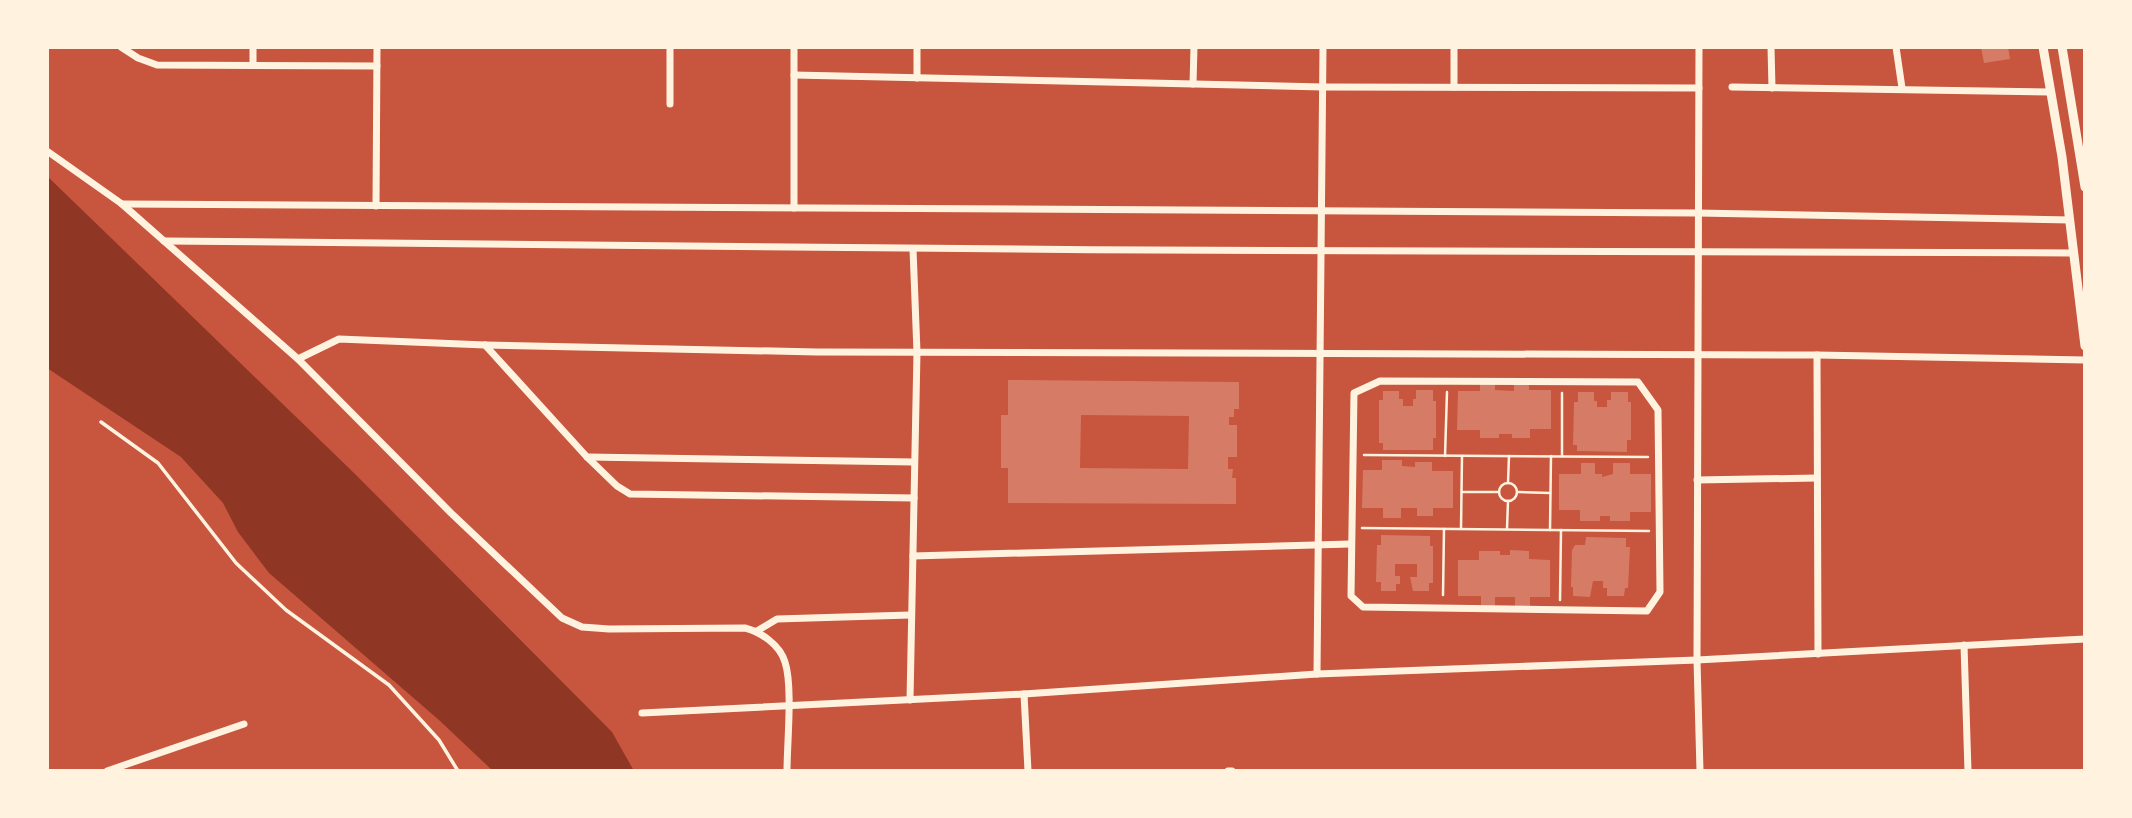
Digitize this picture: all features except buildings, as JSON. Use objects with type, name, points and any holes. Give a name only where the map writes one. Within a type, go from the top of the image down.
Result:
[{"type":"street","points":[[121,47],[138,58],[157,65],[377,66]]},
{"type":"street","points":[[253,47],[253,65]]},
{"type":"street","points":[[376,206],[377,47]]},
{"type":"street","points":[[670,47],[670,104]]},
{"type":"street","points":[[794,47],[794,208]]},
{"type":"street","points":[[917,47],[917,78]]},
{"type":"street","points":[[1193,84],[1194,47]]},
{"type":"street","points":[[1317,674],[1323,47]]},
{"type":"street","points":[[1454,47],[1454,87]]},
{"type":"street","points":[[1699,47],[1697,660],[1700,771]]},
{"type":"street","points":[[1771,47],[1772,88]]},
{"type":"street","points":[[1896,47],[1902,88]]},
{"type":"street","points":[[2043,47],[2070,220],[2085,346]]},
{"type":"street","points":[[2062,47],[2084,183]]},
{"type":"street","points":[[794,75],[1323,87],[1699,88]]},
{"type":"street","points":[[1732,87],[2051,92]]},
{"type":"street","points":[[47,151],[122,204],[298,359],[451,513],[562,618],[582,627],[745,628],[757,631],[776,647],[785,660],[788,706],[787,771]]},
{"type":"street","points":[[122,204],[1697,213],[2070,220]]},
{"type":"street","points":[[164,240],[913,249],[1697,254],[2073,253]]},
{"type":"street","points":[[910,700],[916,352],[913,249]]},
{"type":"street","points":[[298,359],[339,339],[485,345],[916,352],[1817,355],[2085,360]]},
{"type":"street","points":[[485,345],[587,457],[617,486],[630,494],[914,498]]},
{"type":"street","points":[[1817,355],[1818,654]]},
{"type":"street","points":[[1380,381],[1447,381],[1638,382],[1658,410],[1660,592],[1647,611],[1363,607],[1350,596],[1354,393],[1380,381]]},
{"type":"street","points":[[587,457],[914,461]]},
{"type":"street","points":[[1697,480],[1817,478]]},
{"type":"street","points":[[913,556],[1350,544]]},
{"type":"street","points":[[757,631],[777,619],[910,615]]},
{"type":"street","points":[[642,713],[1024,694],[1317,674],[1697,660],[2085,639]]},
{"type":"street","points":[[1964,645],[1968,771]]},
{"type":"street","points":[[1024,694],[1028,771]]},
{"type":"street","points":[[107,771],[244,724]]},
{"type":"lane","points":[[101,422],[158,463],[236,563],[286,610],[389,685],[439,740],[458,771]]},
{"type":"path","points":[[1445,456],[1447,381]]},
{"type":"path","points":[[1562,381],[1562,456]]},
{"type":"path","points":[[1352,455],[1658,457]]},
{"type":"path","points":[[1461,529],[1462,456]]},
{"type":"path","points":[[1508,483],[1509,456]]},
{"type":"path","points":[[1550,530],[1551,456]]},
{"type":"path","points":[[1508,483],[1516,487],[1517,492],[1514,498],[1508,500],[1502,498],[1499,492],[1502,485],[1508,483]]},
{"type":"path","points":[[1462,492],[1499,492]]},
{"type":"path","points":[[1517,492],[1550,493]]},
{"type":"path","points":[[1507,529],[1508,500]]},
{"type":"path","points":[[1351,528],[1660,531]]},
{"type":"path","points":[[1443,608],[1444,529]]},
{"type":"path","points":[[1560,610],[1561,530]]},
{"type":"shaded area","points":[[47,176],[354,473],[612,732],[634,771],[493,771],[439,720],[269,573],[238,532],[223,503],[181,457],[47,368]]}]
